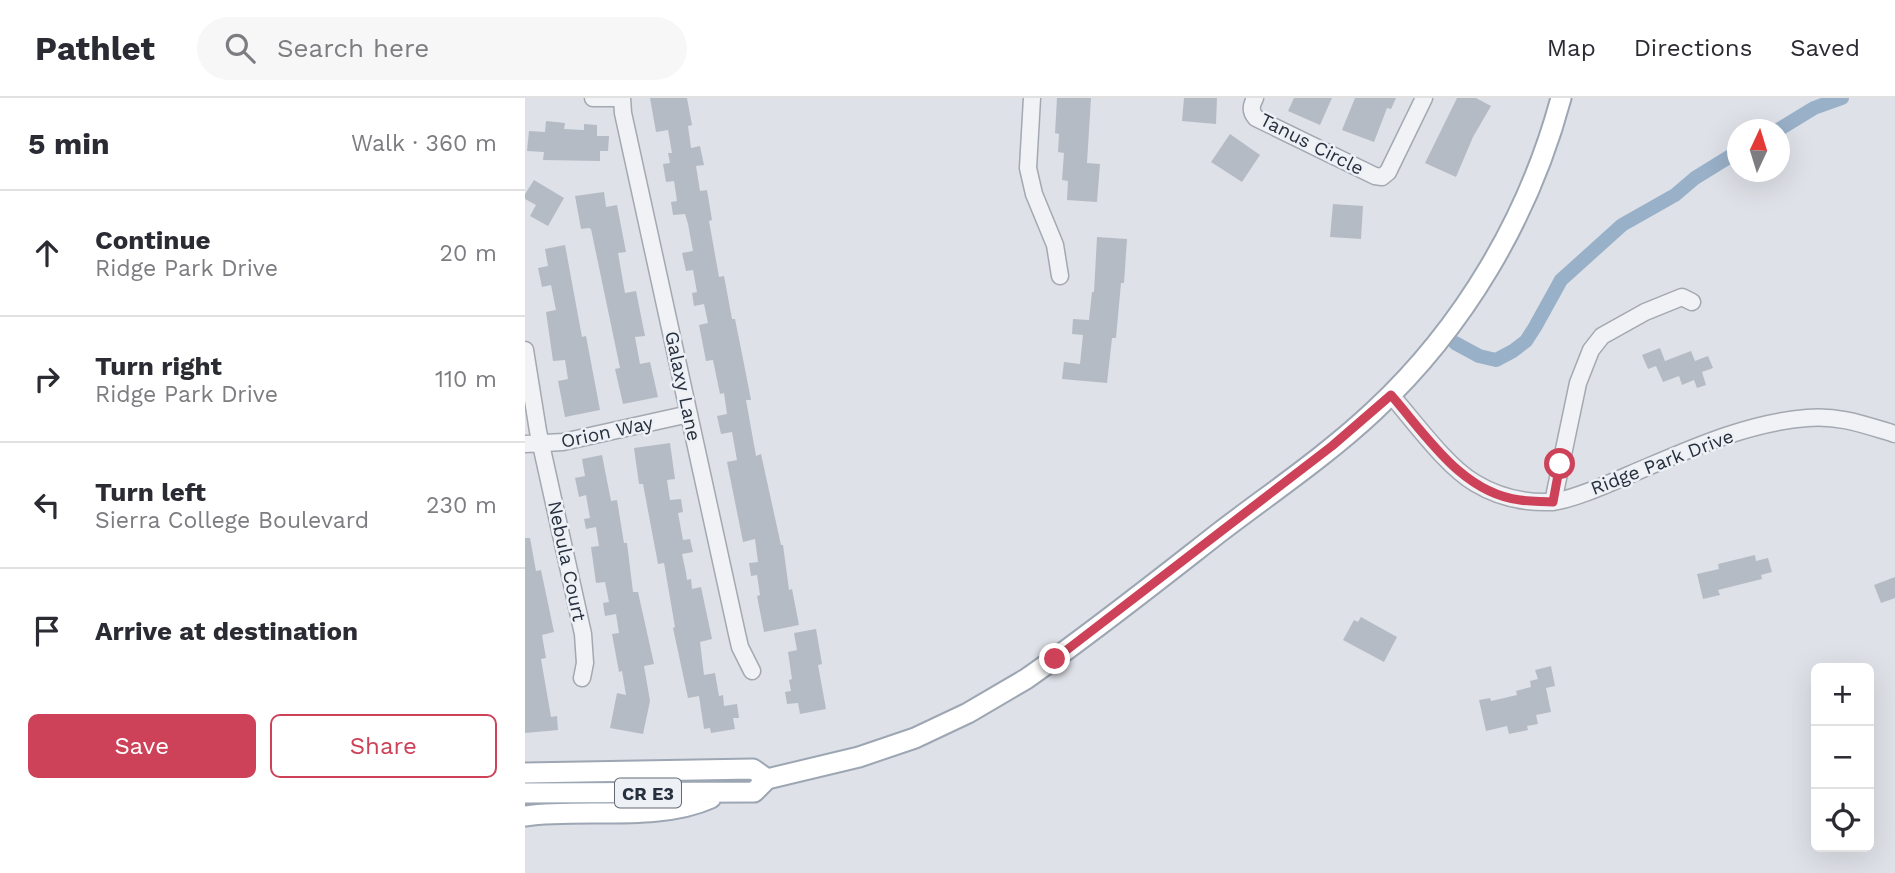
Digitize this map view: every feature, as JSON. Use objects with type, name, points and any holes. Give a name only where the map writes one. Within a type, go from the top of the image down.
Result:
[{"type":"main road","name":"CR E3","points":[[525,793],[754,792],[767,779],[827,766],[887,748],[943,725],[996,698],[1075,643],[1341,439],[1391,395],[1447,330],[1496,257],[1535,177],[1561,98]]},
{"type":"main road","name":"CR E3","points":[[525,773],[753,769],[767,779]]},
{"type":"main road","points":[[525,816],[573,811],[681,809],[721,793]]},
{"type":"street","points":[[593,98],[622,98]]},
{"type":"street","name":"Galaxy Lane","points":[[622,98],[623,113],[737,634],[740,647],[752,671]]},
{"type":"street","points":[[1032,98],[1028,168],[1034,194],[1055,244],[1060,276]]},
{"type":"street","name":"Tanus Circle","points":[[1255,98],[1252,113],[1256,118],[1382,177],[1388,173],[1424,98]]},
{"type":"street","points":[[1553,502],[1578,383],[1591,349],[1602,336],[1646,312],[1682,297],[1692,302]]},
{"type":"street","name":"Nebula Court","points":[[525,349],[533,444],[583,634],[585,663],[582,678]]},
{"type":"street","name":"Ridge Park Drive","points":[[1391,395],[1448,460],[1472,482],[1518,500],[1553,502],[1609,484],[1725,435],[1764,425],[1806,418],[1835,417],[1895,434]]},
{"type":"street","name":"Orion Way","points":[[533,444],[582,438],[689,414]]},
{"type":"building","points":[[650,98],[687,98],[692,125],[688,126],[691,148],[700,146],[704,165],[696,166],[700,191],[707,190],[712,220],[709,221],[719,277],[724,276],[751,400],[746,400],[756,456],[761,454],[783,545],[789,590],[792,589],[799,625],[764,632],[757,596],[760,595],[757,575],[751,576],[749,563],[758,562],[755,539],[743,542],[727,462],[737,460],[732,432],[721,434],[717,416],[727,414],[724,393],[720,394],[713,360],[706,361],[699,325],[708,323],[704,304],[694,306],[692,293],[697,292],[693,270],[686,271],[682,253],[693,251],[688,224],[685,214],[673,215],[671,202],[677,201],[674,181],[666,182],[663,164],[670,163],[668,153],[672,153],[668,130],[656,132]]},
{"type":"building","points":[[1057,98],[1091,98],[1087,163],[1100,164],[1097,202],[1067,200],[1068,181],[1062,180],[1064,153],[1058,152],[1059,134],[1055,133]]},
{"type":"building","points":[[1184,98],[1217,98],[1216,124],[1182,121]]},
{"type":"building","points":[[1294,98],[1332,98],[1320,125],[1288,111]]},
{"type":"building","points":[[1355,98],[1396,98],[1391,109],[1387,108],[1374,142],[1342,130]]},
{"type":"building","points":[[1457,98],[1476,98],[1491,106],[1473,137],[1456,177],[1425,163]]},
{"type":"building","points":[[546,121],[565,123],[564,129],[584,130],[584,124],[597,125],[597,136],[609,136],[608,151],[600,151],[600,161],[543,160],[544,152],[527,151],[529,131],[545,132]]},
{"type":"building","points":[[1230,134],[1260,155],[1242,182],[1211,162]]},
{"type":"building","points":[[534,180],[564,198],[548,226],[530,216],[536,205],[525,199],[525,194]]},
{"type":"building","points":[[604,192],[606,207],[617,205],[626,252],[618,253],[625,293],[636,291],[645,336],[635,337],[640,364],[650,362],[658,397],[623,404],[615,369],[620,368],[591,229],[581,229],[575,196]]},
{"type":"building","points":[[1333,204],[1363,206],[1361,239],[1330,237]]},
{"type":"building","points":[[1097,237],[1127,239],[1124,283],[1121,283],[1116,338],[1112,338],[1107,383],[1062,379],[1064,362],[1080,364],[1083,335],[1072,334],[1073,319],[1089,320],[1094,292]]},
{"type":"building","points":[[565,245],[582,337],[586,336],[600,410],[565,417],[558,381],[568,379],[565,360],[553,361],[546,312],[556,310],[551,285],[542,287],[538,268],[548,266],[545,249]]},
{"type":"building","points":[[1660,348],[1665,361],[1691,351],[1695,361],[1708,356],[1713,368],[1702,372],[1706,385],[1697,388],[1694,380],[1682,385],[1679,376],[1663,382],[1656,366],[1648,369],[1642,355]]},
{"type":"building","points":[[670,443],[675,479],[667,480],[670,500],[681,499],[683,512],[678,513],[683,540],[690,539],[693,552],[682,554],[687,580],[691,579],[692,589],[701,587],[712,639],[700,642],[704,675],[715,673],[719,696],[723,695],[724,706],[737,704],[739,718],[733,718],[735,729],[711,733],[710,728],[704,729],[699,696],[688,698],[673,628],[675,627],[664,563],[658,564],[643,484],[639,484],[634,448]]},
{"type":"building","points":[[602,455],[611,501],[617,500],[624,543],[627,543],[633,592],[638,592],[654,664],[644,666],[650,701],[643,734],[610,728],[617,693],[626,695],[612,634],[619,633],[616,614],[605,616],[603,603],[609,602],[605,582],[596,583],[591,547],[599,546],[596,527],[586,529],[584,519],[590,518],[586,495],[579,497],[575,478],[585,476],[582,459]]},
{"type":"building","points":[[525,538],[530,538],[536,571],[541,570],[554,632],[542,635],[546,658],[541,659],[551,717],[557,716],[558,730],[525,733]]},
{"type":"building","points":[[1755,555],[1756,561],[1768,558],[1772,572],[1761,575],[1762,579],[1718,590],[1720,595],[1703,599],[1697,574],[1719,569],[1718,564]]},
{"type":"building","points":[[1895,577],[1895,598],[1881,603],[1874,585]]},
{"type":"building","points":[[1361,617],[1397,637],[1384,662],[1343,640],[1354,620],[1358,622]]},
{"type":"building","points":[[816,629],[822,664],[818,665],[826,709],[800,714],[798,703],[787,704],[785,692],[791,691],[789,680],[792,679],[788,652],[797,650],[794,633]]},
{"type":"building","points":[[1551,666],[1555,686],[1546,688],[1551,712],[1536,715],[1538,724],[1527,726],[1528,730],[1509,734],[1507,726],[1486,731],[1479,700],[1490,698],[1491,701],[1517,695],[1516,691],[1531,687],[1530,681],[1538,679],[1535,670]]},
{"type":"waterway","points":[[1790,123],[1814,108],[1842,98]]},
{"type":"waterway","points":[[1455,343],[1479,356],[1496,360],[1513,351],[1526,341],[1561,280],[1622,225],[1675,195],[1695,178],[1727,158]]},
{"type":"route","points":[[1055,659],[1351,432],[1391,395],[1461,473],[1492,492],[1518,500],[1553,502],[1560,464]]}]
